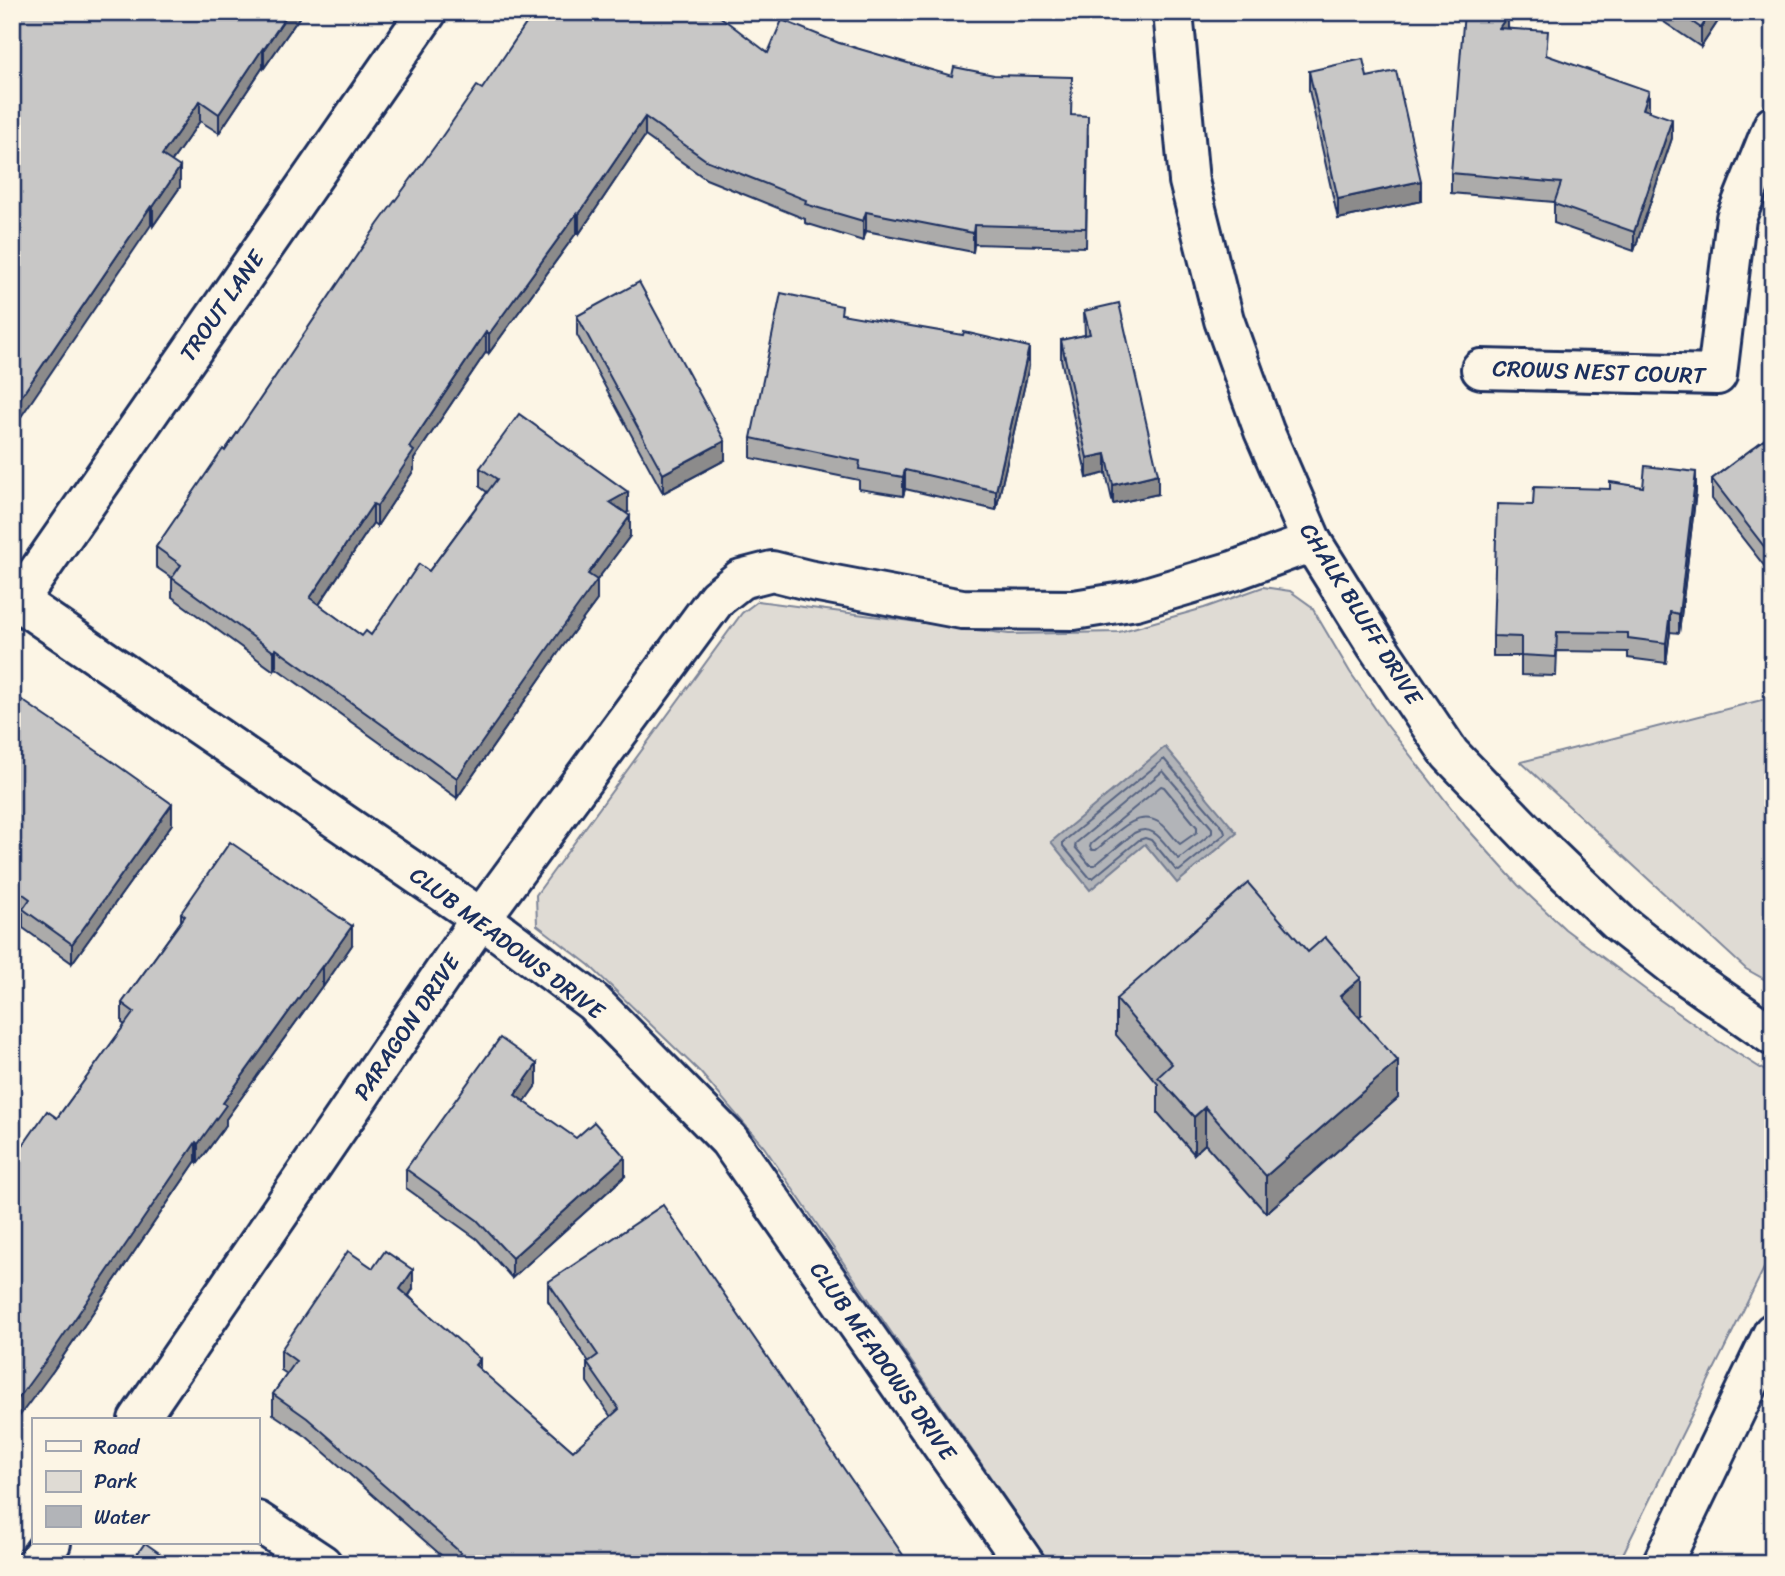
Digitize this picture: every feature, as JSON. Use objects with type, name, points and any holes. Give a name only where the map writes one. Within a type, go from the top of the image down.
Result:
[{"type":"street","name":"TROUT LANE","points":[[15,599],[427,12]]},
{"type":"street","name":"CHALK BLUFF DRIVE","points":[[1173,12],[1189,181],[1221,307],[1264,431],[1312,542],[1377,646],[1450,754],[1547,854],[1618,922],[1684,974],[1773,1036]]},
{"type":"street","name":"CROWS NEST COURT","points":[[1481,369],[1717,375],[1736,218],[1773,126]]},
{"type":"street","name":"PARAGON DRIVE","points":[[139,1418],[481,918],[718,598],[741,579],[772,571],[962,609],[1074,610],[1136,600],[1312,542]]},
{"type":"street","name":"CLUB MEADOWS DRIVE","points":[[15,599],[481,918],[593,1003],[729,1140],[1025,1564]]},
{"type":"street","points":[[1661,1564],[1773,1333]]},
{"type":"street","points":[[259,1522],[322,1564]]},
{"type":"street","points":[[36,1564],[50,1544]]},
{"type":"green space","points":[[1263,587],[1290,591],[1311,606],[1350,672],[1386,724],[1466,827],[1518,885],[1565,929],[1646,990],[1773,1076],[1773,1250],[1618,1564],[1050,1564],[764,1147],[700,1072],[589,965],[537,925],[536,895],[742,613],[758,601],[1009,634],[1119,632],[1204,608]]},
{"type":"green space","points":[[1773,697],[1773,984],[1746,969],[1521,762]]},
{"type":"water","points":[[1165,747],[1237,833],[1177,883],[1145,844],[1090,890],[1051,842]]},
{"type":"building","points":[[12,12],[289,12],[219,114],[200,101],[162,155],[180,167],[12,410]]},
{"type":"building","points":[[534,12],[714,12],[768,53],[782,20],[839,43],[952,76],[954,67],[994,75],[1072,77],[1071,115],[1088,116],[1086,228],[974,225],[973,233],[866,212],[863,221],[805,204],[806,200],[706,160],[645,117],[579,214],[577,213],[489,334],[486,332],[409,447],[414,451],[377,506],[373,504],[310,598],[362,636],[366,631],[371,635],[419,564],[429,571],[497,479],[480,468],[519,414],[628,492],[610,502],[630,516],[588,574],[597,580],[457,778],[172,578],[181,565],[156,547],[223,449],[225,451],[378,224],[477,86],[482,89]]},
{"type":"building","points":[[1464,12],[1508,15],[1499,28],[1548,31],[1546,55],[1649,91],[1643,109],[1672,119],[1634,232],[1554,204],[1561,183],[1451,173]]},
{"type":"building","points":[[1678,12],[1711,12],[1701,28]]},
{"type":"building","points":[[1363,59],[1367,77],[1396,71],[1421,181],[1338,199],[1309,71]]},
{"type":"building","points":[[639,282],[725,441],[663,474],[577,316]]},
{"type":"building","points":[[781,293],[842,306],[841,314],[963,335],[964,332],[1029,347],[996,491],[905,470],[903,477],[859,469],[860,461],[751,438]]},
{"type":"building","points":[[1119,303],[1158,474],[1113,485],[1106,454],[1087,458],[1061,340],[1090,334],[1084,311]]},
{"type":"building","points":[[1773,433],[1773,558],[1712,479]]},
{"type":"building","points":[[1645,466],[1696,472],[1679,614],[1670,612],[1666,643],[1628,638],[1628,633],[1557,632],[1556,657],[1521,655],[1521,637],[1493,636],[1497,504],[1533,505],[1534,487],[1610,489],[1610,482],[1643,487]]},
{"type":"building","points":[[12,691],[172,804],[72,944],[23,909],[30,899],[12,886]]},
{"type":"building","points":[[230,842],[352,926],[223,1103],[226,1105],[198,1144],[196,1142],[12,1407],[12,1161],[47,1111],[57,1118],[134,1012],[122,1003],[185,916],[181,913]]},
{"type":"building","points":[[1248,883],[1308,952],[1325,937],[1361,978],[1340,996],[1398,1061],[1266,1176],[1205,1107],[1194,1117],[1158,1077],[1172,1064],[1116,999]]},
{"type":"building","points":[[500,1038],[537,1064],[515,1095],[576,1138],[594,1122],[625,1157],[512,1258],[477,1220],[406,1169]]},
{"type":"building","points":[[663,1205],[909,1564],[463,1564],[457,1556],[461,1553],[307,1418],[273,1394],[296,1361],[281,1350],[348,1251],[373,1268],[385,1251],[413,1270],[400,1289],[480,1359],[475,1365],[573,1451],[619,1409],[587,1363],[598,1355],[548,1282]]},
{"type":"building","points":[[146,1544],[175,1564],[130,1564]]}]
